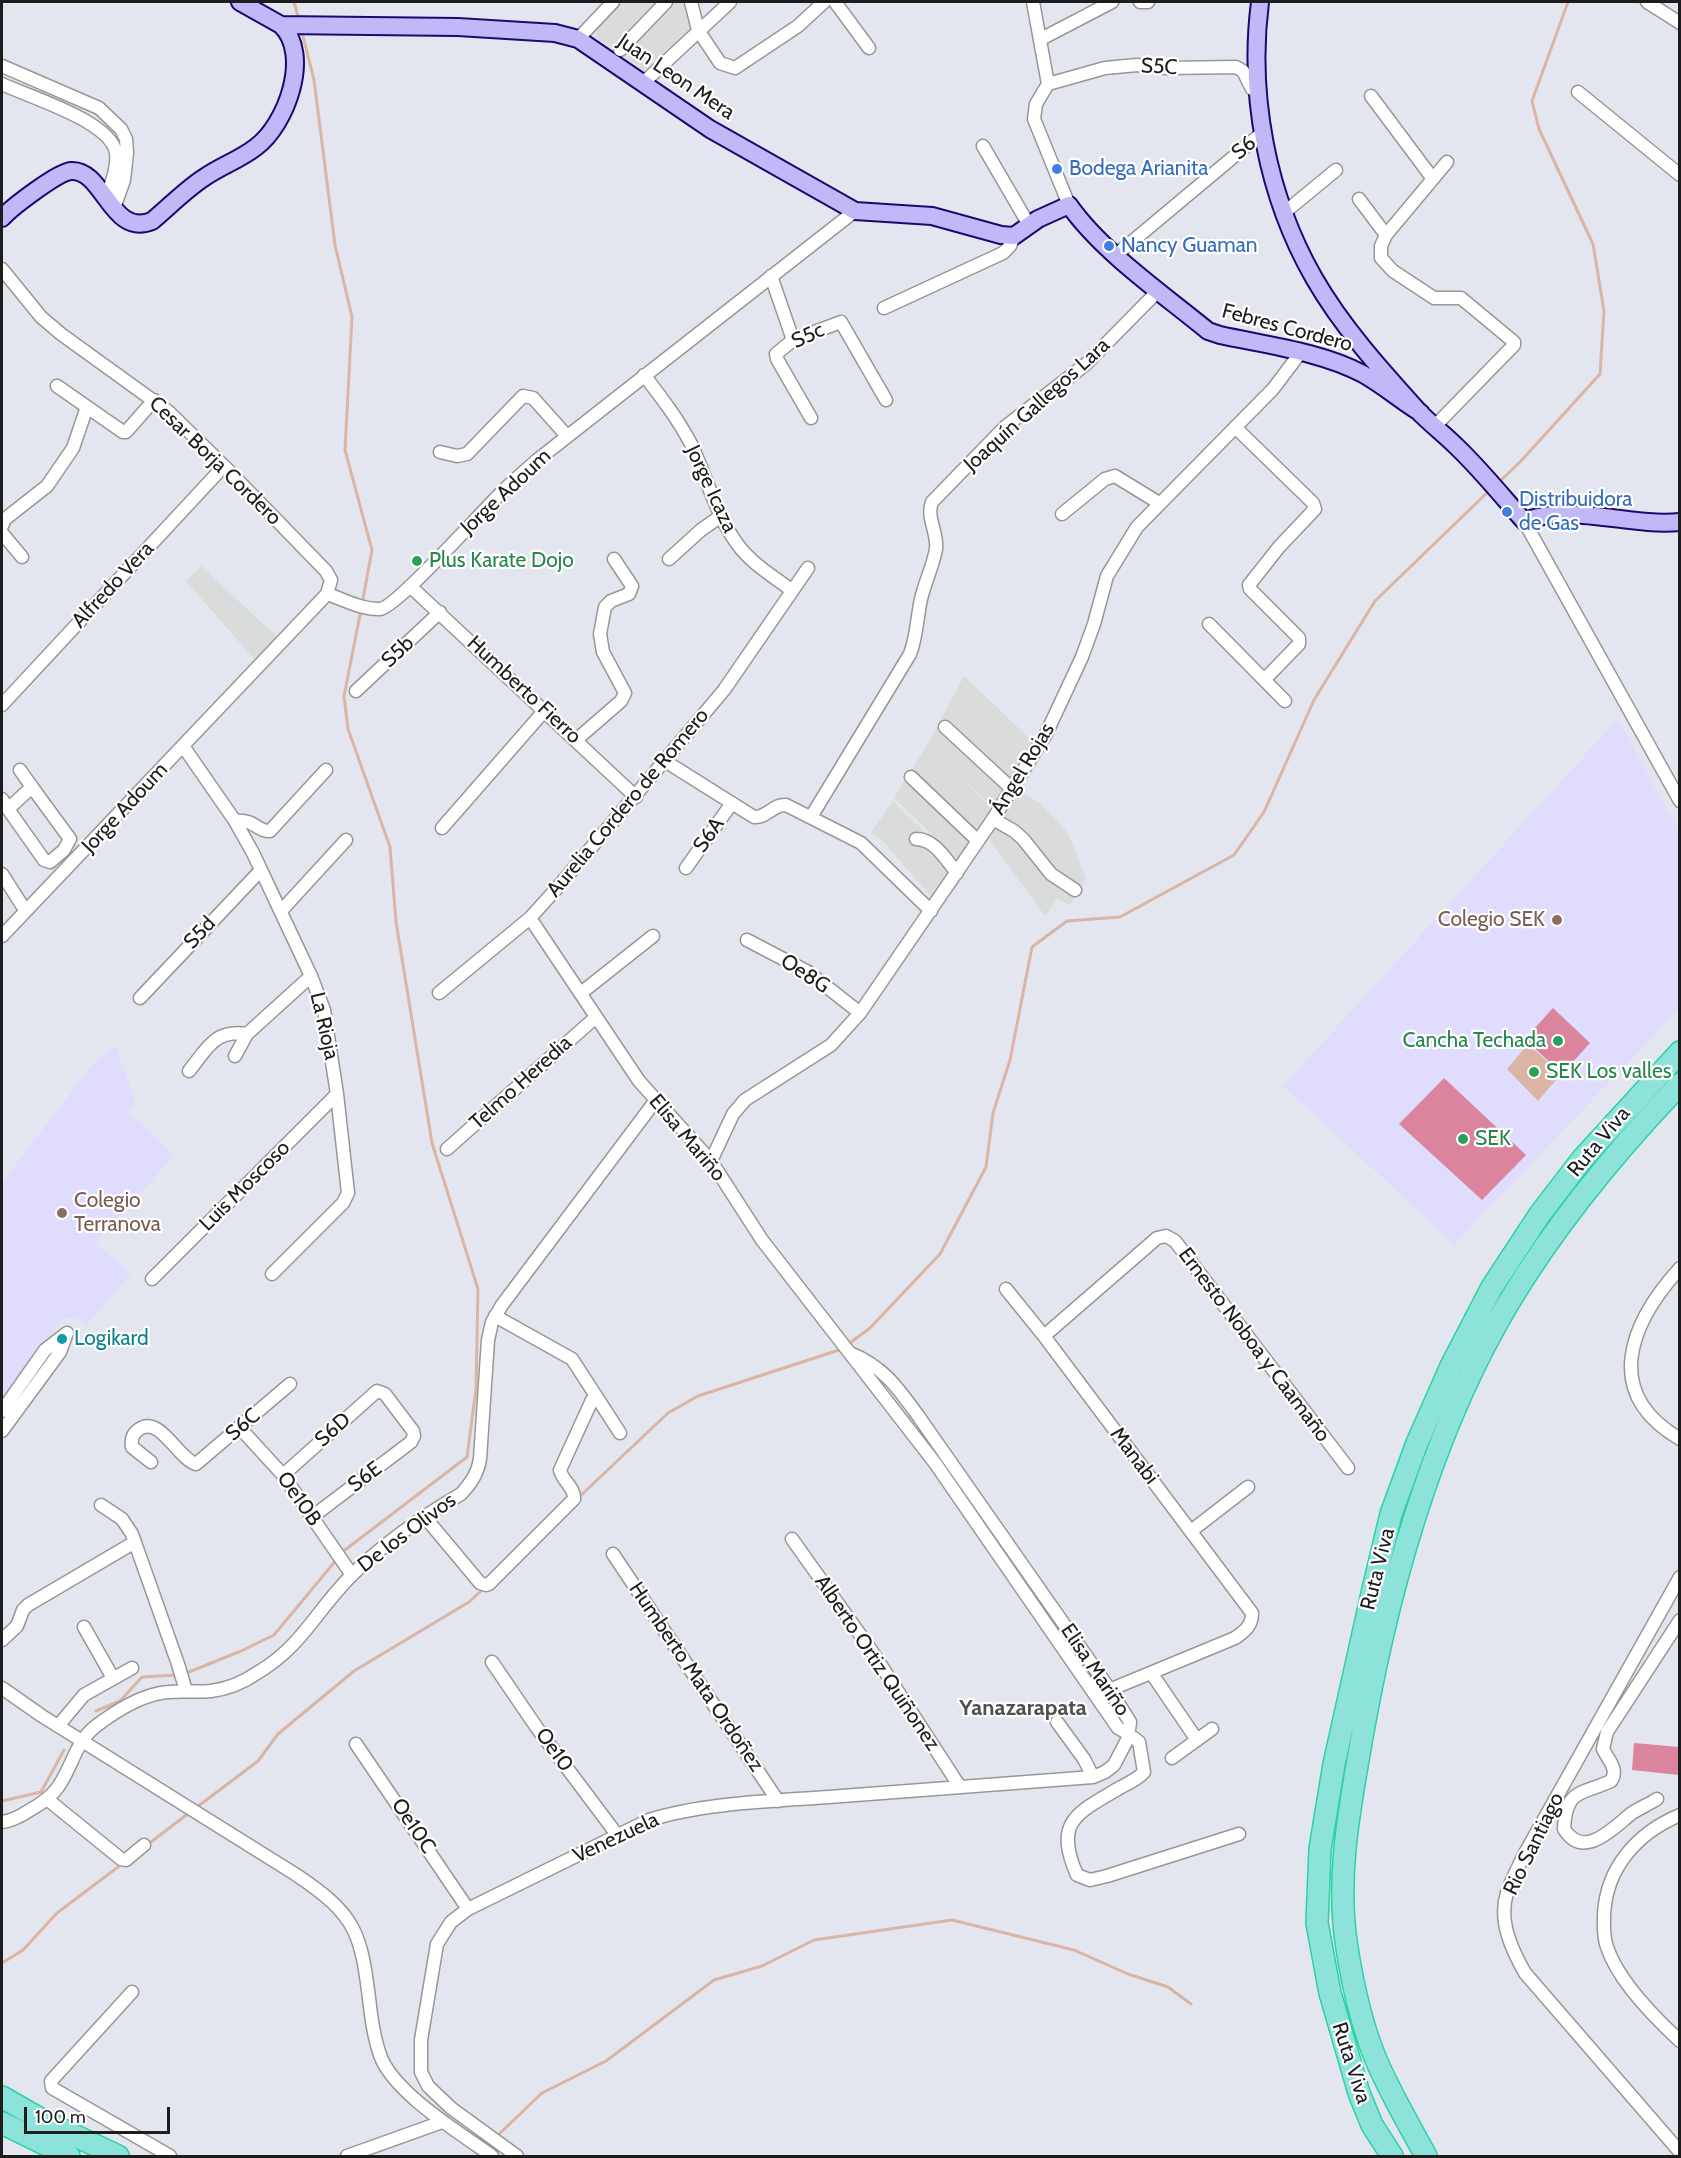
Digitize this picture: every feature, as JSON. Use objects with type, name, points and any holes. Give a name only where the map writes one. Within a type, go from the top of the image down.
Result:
[{"type":"highway","name":"Ruta Viva","points":[[1392,2157],[1372,2125],[1359,2093],[1330,1993],[1317,1923],[1320,1849],[1334,1764],[1372,1588],[1391,1514],[1417,1443],[1451,1366],[1492,1287],[1540,1214],[1583,1158],[1680,1052]]},
{"type":"highway","name":"Ruta Viva","points":[[1426,2157],[1376,2059],[1359,2002],[1347,1947],[1342,1897],[1343,1863],[1371,1686],[1414,1522],[1437,1451],[1473,1368],[1509,1302],[1562,1222],[1599,1172],[1680,1084]]},
{"type":"highway","points":[[2,2097],[42,2120],[118,2157]]},
{"type":"highway","points":[[2,2122],[69,2157]]},
{"type":"street","name":"Juan Leon Mera","points":[[240,2],[281,25],[458,27],[555,33],[578,39],[710,129],[855,211],[932,216],[1001,235],[1014,236]]},
{"type":"street","points":[[578,39],[613,2]]},
{"type":"street","points":[[620,50],[666,2]]},
{"type":"street","points":[[691,2],[698,30],[720,63],[735,68],[798,26],[824,2]]},
{"type":"street","points":[[643,83],[730,2]]},
{"type":"street","points":[[835,2],[869,48]]},
{"type":"street","points":[[884,308],[1003,253],[1010,246],[1014,236],[1029,225],[1069,205],[1034,119],[1036,104],[1048,84],[1034,2]]},
{"type":"street","points":[[1041,39],[1112,2]]},
{"type":"street","points":[[1140,2],[1148,2]]},
{"type":"street","points":[[1260,2],[1258,30],[1262,133],[1285,212],[1305,262],[1326,298],[1354,337],[1421,413],[1478,468],[1524,521],[1680,801]]},
{"type":"street","points":[[1647,2],[1680,23]]},
{"type":"street","points":[[5,210],[69,171],[79,172],[85,176],[126,219],[134,224],[144,225],[152,221],[203,178],[257,147],[267,136],[285,106],[295,79],[296,55],[292,40],[281,25]]},
{"type":"street","name":"S5C","points":[[1048,84],[1105,69],[1137,65],[1167,68],[1236,67],[1243,71],[1252,89],[1259,92]]},
{"type":"street","points":[[2,66],[99,108],[121,129],[126,139],[127,153],[124,180],[110,203]]},
{"type":"street","points":[[2,84],[79,117],[103,131],[116,151],[110,203]]},
{"type":"street","points":[[1578,92],[1680,175]]},
{"type":"street","points":[[1371,96],[1433,179]]},
{"type":"street","name":"S6","points":[[1116,255],[1262,133]]},
{"type":"street","points":[[983,146],[1029,225]]},
{"type":"street","points":[[1435,426],[1515,345],[1461,298],[1434,298],[1393,271],[1381,258],[1381,246],[1386,235],[1447,162]]},
{"type":"street","points":[[1285,212],[1336,170]]},
{"type":"street","points":[[1359,199],[1386,235]]},
{"type":"street","name":"Febres Cordero","points":[[1069,205],[1079,220],[1116,255],[1208,331],[1301,352],[1348,367],[1365,375],[1421,413]]},
{"type":"street","name":"Jorge Adoum","points":[[2,936],[330,595],[361,606],[379,609],[387,607],[411,586],[501,492],[567,436],[855,211]]},
{"type":"street","name":"Cesar Borja Cordero","points":[[2,269],[41,317],[61,334],[154,400],[224,466],[326,571],[330,580],[330,595]]},
{"type":"street","points":[[771,276],[793,340]]},
{"type":"street","name":"Joaquín Gallegos Lara","points":[[811,817],[910,654],[922,595],[936,548],[930,515],[932,502],[1005,427],[1086,364],[1158,291]]},
{"type":"street","name":"S5c","points":[[811,418],[776,354],[793,340],[842,322],[886,400]]},
{"type":"street","name":"Ángel Rojas","points":[[711,1161],[733,1114],[745,1100],[831,1045],[860,1013],[993,819],[1046,734],[1066,695],[1094,624],[1107,576],[1137,527],[1273,389],[1301,352]]},
{"type":"street","name":"Jorge Icaza","points":[[644,375],[672,412],[691,444],[721,516],[732,536],[749,557],[791,590]]},
{"type":"street","points":[[57,386],[123,432],[126,432],[154,400]]},
{"type":"street","points":[[440,452],[457,456],[467,454],[523,396],[533,398],[567,436]]},
{"type":"street","points":[[2,526],[5,519],[47,486],[73,448],[87,407]]},
{"type":"street","points":[[1234,427],[1313,502],[1315,509],[1279,547],[1249,585],[1250,589],[1299,638],[1299,645],[1265,679]]},
{"type":"street","name":"Alfredo Vera","points":[[2,705],[224,466]]},
{"type":"street","points":[[1062,514],[1111,476],[1119,477],[1158,504]]},
{"type":"street","points":[[1524,521],[1552,514],[1568,514],[1655,524],[1680,522]]},
{"type":"street","points":[[669,559],[700,530],[721,516]]},
{"type":"street","points":[[2,533],[22,557]]},
{"type":"street","points":[[576,740],[624,697],[624,688],[600,644],[601,624],[606,607],[611,601],[629,594],[632,589],[614,559]]},
{"type":"street","name":"Aurelia Cordero de Romero","points":[[439,993],[530,918],[636,797],[735,676],[808,568]]},
{"type":"street","name":"Humberto Fierro","points":[[411,586],[636,797]]},
{"type":"street","name":"S5b","points":[[356,691],[440,612]]},
{"type":"street","points":[[1209,624],[1285,701]]},
{"type":"street","points":[[442,828],[545,711]]},
{"type":"street","points":[[945,727],[1012,789]]},
{"type":"street","name":"La Rioja","points":[[183,746],[235,822],[261,870],[310,976],[328,1025],[348,1193],[346,1198],[272,1274]]},
{"type":"street","points":[[665,761],[758,817],[782,805],[861,843],[931,911]]},
{"type":"street","points":[[20,770],[69,836],[69,843],[64,850],[50,862],[44,860],[5,804],[32,787]]},
{"type":"street","points":[[235,822],[249,821],[263,831],[270,831],[326,771]]},
{"type":"street","points":[[911,777],[978,841]]},
{"type":"street","name":"S6A","points":[[686,868],[732,803]]},
{"type":"street","points":[[993,819],[1014,831],[1051,874],[1075,890]]},
{"type":"street","points":[[916,839],[923,839],[933,845],[957,873]]},
{"type":"street","points":[[281,911],[346,840]]},
{"type":"street","points":[[64,850],[74,862]]},
{"type":"street","name":"S5d","points":[[140,998],[261,870]]},
{"type":"street","points":[[2,874],[25,910]]},
{"type":"street","name":"Elisa Mariño","points":[[530,918],[635,1075],[711,1161],[762,1240],[916,1437],[1095,1696],[1118,1728],[1128,1736]]},
{"type":"street","points":[[580,993],[653,936]]},
{"type":"street","name":"Oe8G","points":[[747,940],[808,972],[860,1013]]},
{"type":"street","points":[[235,1056],[247,1034],[310,976]]},
{"type":"street","name":"Telmo Heredia","points":[[447,1149],[596,1017]]},
{"type":"street","points":[[189,1071],[211,1043],[224,1034],[247,1034]]},
{"type":"street","name":"Luis Moscoso","points":[[152,1279],[338,1094]]},
{"type":"street","name":"De los Olivos","points":[[2,1822],[8,1822],[21,1816],[47,1799],[65,1776],[82,1740],[97,1725],[146,1698],[185,1686],[210,1691],[224,1688],[243,1681],[271,1664],[297,1642],[354,1574],[401,1533],[460,1494],[474,1479],[478,1469],[488,1340],[495,1316],[656,1100]]},
{"type":"street","name":"Ernesto Noboa y Caamaño","points":[[1044,1336],[1157,1238],[1166,1236],[1175,1241],[1347,1468]]},
{"type":"street","points":[[1680,1268],[1669,1279],[1643,1317],[1630,1353],[1632,1385],[1639,1401],[1660,1424],[1680,1439]]},
{"type":"street","name":"Manabi","points":[[1006,1289],[1044,1336],[1252,1613],[1249,1626],[1235,1638],[1152,1674]]},
{"type":"street","points":[[495,1316],[572,1359],[620,1433]]},
{"type":"street","points":[[2,1411],[45,1350],[67,1334],[60,1352],[2,1431]]},
{"type":"street","name":"Elisa Mariño","points":[[850,1353],[885,1373],[898,1388],[1110,1690],[1130,1722],[1128,1736]]},
{"type":"street","name":"S6C","points":[[151,1462],[138,1454],[131,1444],[137,1430],[150,1426],[160,1431],[188,1460],[194,1463],[202,1461],[290,1384]]},
{"type":"street","name":"S6D","points":[[285,1473],[380,1391],[385,1394],[414,1434]]},
{"type":"street","points":[[424,1516],[480,1583],[489,1584],[574,1499],[573,1491],[562,1477],[560,1470],[592,1400]]},
{"type":"street","name":"Oe10B","points":[[242,1426],[285,1473],[354,1574]]},
{"type":"street","points":[[916,1437],[927,1428]]},
{"type":"street","name":"S6E","points":[[314,1516],[411,1442],[414,1434]]},
{"type":"street","points":[[1191,1532],[1248,1487]]},
{"type":"street","points":[[101,1505],[122,1519],[135,1542],[185,1686]]},
{"type":"street","name":"Alberto Ortiz Quiñonez","points":[[792,1539],[871,1650],[960,1787]]},
{"type":"street","points":[[2,1640],[17,1626],[23,1610],[28,1605],[135,1542]]},
{"type":"street","name":"Humberto Mata Ordoñez","points":[[614,1554],[778,1801]]},
{"type":"street","name":"Rio Santiago","points":[[1680,1577],[1524,1855],[1504,1905],[1505,1923],[1512,1951],[1525,1973],[1680,2152]]},
{"type":"street","points":[[1657,1799],[1634,1812],[1603,1837],[1594,1841],[1583,1842],[1571,1838],[1564,1829],[1565,1814],[1571,1800],[1584,1791],[1611,1781],[1614,1777],[1614,1767],[1604,1749],[1607,1732],[1680,1620]]},
{"type":"street","points":[[84,1627],[113,1678]]},
{"type":"street","name":"Oe10","points":[[492,1662],[537,1728],[618,1836]]},
{"type":"street","points":[[58,1726],[84,1695],[132,1668]]},
{"type":"street","points":[[1095,1696],[1152,1674],[1197,1740]]},
{"type":"street","points":[[2,1688],[58,1726],[295,1874],[329,1898],[340,1909],[359,1939],[365,1961],[376,2044],[383,2062],[412,2096],[442,2122],[492,2157]]},
{"type":"street","points":[[1057,1722],[1093,1777],[1114,1765],[1128,1736],[1139,1742],[1144,1772],[1084,1810],[1072,1821],[1066,1839],[1077,1875],[1090,1880],[1099,1878],[1239,1834]]},
{"type":"street","points":[[1172,1758],[1212,1728]]},
{"type":"street","name":"Oe10C","points":[[356,1744],[468,1909]]},
{"type":"street","name":"Venezuela","points":[[517,2157],[451,2108],[429,2086],[421,2072],[421,2040],[437,1944],[451,1922],[468,1909],[649,1820],[680,1812],[778,1801],[1093,1777]]},
{"type":"street","points":[[47,1799],[121,1859],[126,1860],[144,1845]]},
{"type":"street","points":[[1680,1815],[1662,1822],[1645,1834],[1624,1857],[1610,1884],[1605,1904],[1604,1928],[1606,1946],[1622,1976],[1680,2041]]},
{"type":"street","points":[[132,1992],[51,2080],[52,2088],[170,2157]]},
{"type":"street","points":[[347,2157],[442,2122]]},
{"type":"shaded area","points":[[622,2],[686,2],[692,27],[644,70],[596,38],[597,28]]},
{"type":"shaded area","points":[[201,566],[277,637],[254,659],[186,581]]},
{"type":"shaded area","points":[[964,676],[1030,739],[1031,746],[992,806],[951,768],[989,805],[989,811],[957,860],[894,798],[927,745]]},
{"type":"shaded area","name":"Colegio SEK","points":[[1618,719],[1679,832],[1679,1009],[1454,1244],[1283,1086]]},
{"type":"shaded area","points":[[1019,790],[1041,804],[1068,833],[1086,878],[1070,905],[1057,899],[1045,916],[989,840]]},
{"type":"shaded area","points":[[893,800],[956,863],[932,898],[883,841],[871,833]]},
{"type":"shaded area","name":"Cancha Techada","points":[[1553,1008],[1590,1043],[1562,1074],[1525,1039]]},
{"type":"shaded area","name":"SEK Los valles","points":[[1528,1044],[1561,1074],[1538,1101],[1507,1069]]},
{"type":"shaded area","name":"Colegio Terranova","points":[[116,1046],[135,1101],[128,1111],[174,1156],[95,1243],[131,1273],[86,1326],[76,1317],[63,1318],[2,1406],[2,1183],[91,1066]]},
{"type":"shaded area","name":"SEK","points":[[1444,1078],[1526,1155],[1482,1200],[1399,1124]]},
{"type":"shaded area","points":[[1634,1743],[1679,1747],[1679,1775],[1632,1770]]},
{"type":"waterway","points":[[294,2],[299,20]]},
{"type":"waterway","points":[[1498,483],[1600,374],[1604,311],[1593,244],[1539,129],[1532,101],[1568,2]]},
{"type":"waterway","points":[[302,32],[314,80],[335,245],[352,317],[345,450],[372,550],[362,604]]},
{"type":"waterway","points":[[847,1345],[870,1328],[940,1254],[986,1167],[993,1113],[1010,1060],[1032,947],[1067,921],[1120,917],[1234,855],[1264,812],[1314,700],[1375,601],[1491,489]]},
{"type":"waterway","points":[[341,1553],[467,1457],[476,1389],[478,1289],[432,1143],[396,922],[390,847],[348,729],[344,696],[361,610]]},
{"type":"waterway","points":[[577,1499],[668,1413],[698,1396],[842,1349]]},
{"type":"waterway","points":[[184,1674],[274,1635],[337,1559]]},
{"type":"waterway","points":[[197,1807],[258,1761],[278,1734],[354,1671],[469,1602],[483,1589]]},
{"type":"waterway","points":[[96,1711],[120,1701],[142,1677],[177,1675]]},
{"type":"waterway","points":[[2,1801],[41,1792],[64,1750]]},
{"type":"waterway","points":[[147,1845],[189,1813]]},
{"type":"waterway","points":[[2,1963],[23,1950],[57,1913],[122,1864]]},
{"type":"waterway","points":[[496,2137],[542,2093],[606,2061],[714,1980],[762,1966],[814,1940],[952,1920],[1074,1950],[1128,1974],[1168,1987],[1191,2004]]},
{"type":"place","name":"Bodega Arianita","points":[[1057,169]]},
{"type":"place","name":"Nancy Guaman","points":[[1109,246]]},
{"type":"place","name":"Distribuidora de Gas","points":[[1507,512]]},
{"type":"place","name":"Plus Karate Dojo","points":[[417,561]]},
{"type":"place","name":"Colegio SEK","points":[[1557,920]]},
{"type":"place","name":"Cancha Techada","points":[[1558,1041]]},
{"type":"place","name":"SEK Los valles","points":[[1534,1072]]},
{"type":"place","name":"SEK","points":[[1463,1139]]},
{"type":"place","name":"Colegio Terranova","points":[[62,1213]]},
{"type":"place","name":"Logikard","points":[[62,1339]]},
{"type":"district","name":"Yanazarapata","points":[[1023,1709]]}]
